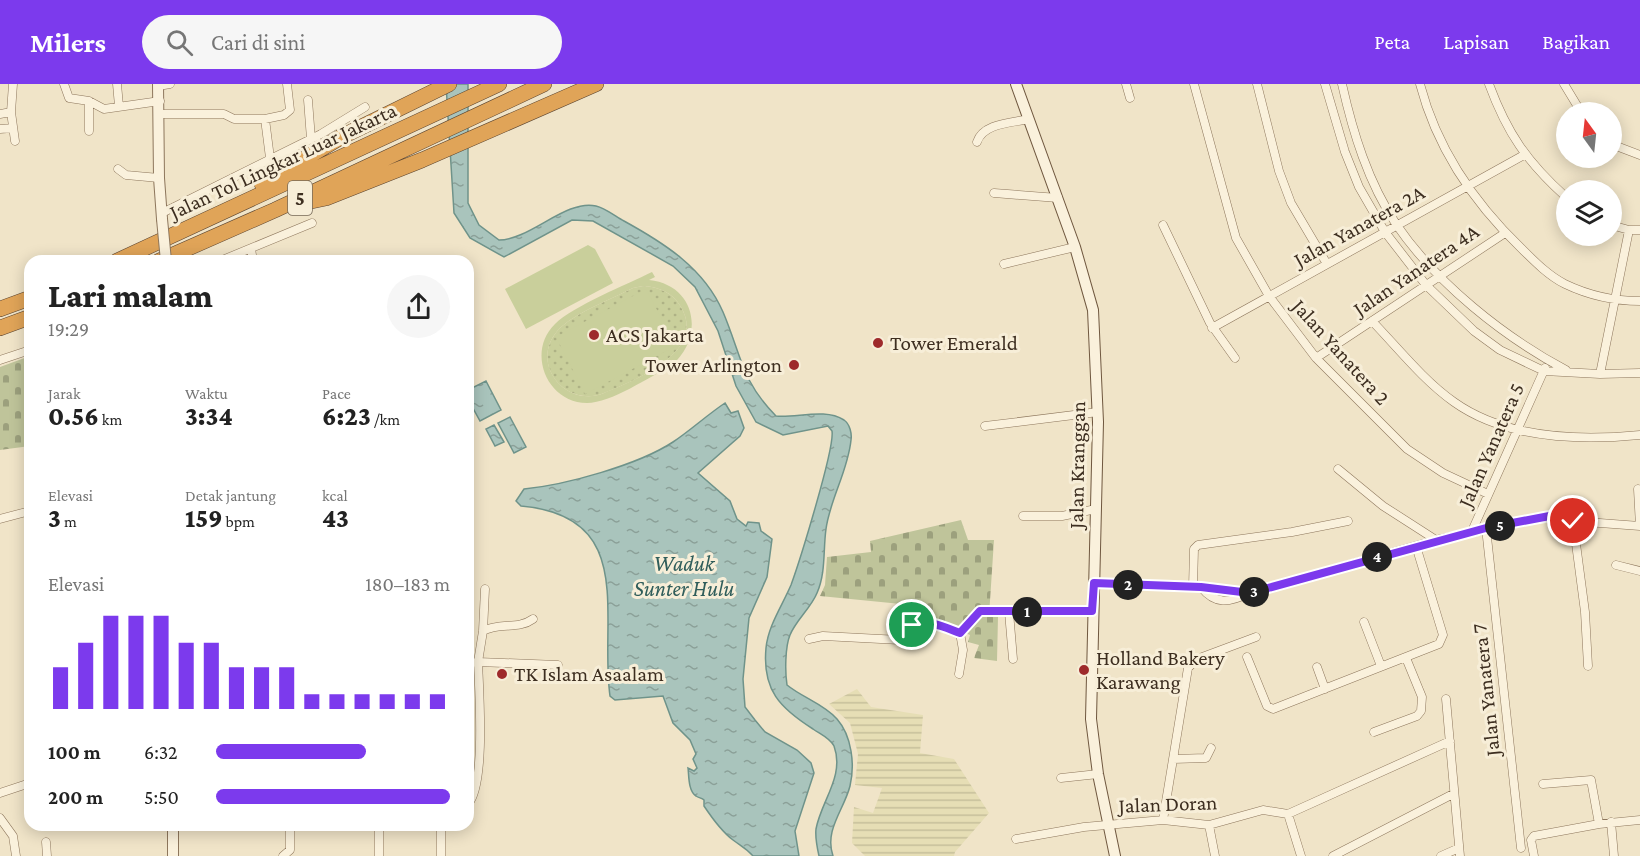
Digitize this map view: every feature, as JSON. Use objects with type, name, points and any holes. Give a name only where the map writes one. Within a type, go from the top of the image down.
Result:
[{"type":"highway","points":[[179,233],[341,137],[449,84]]},
{"type":"highway","name":"Jalan Tol Lingkar Luar Jakarta","points":[[173,255],[275,210],[544,84]]},
{"type":"highway","points":[[275,210],[326,198],[422,160],[596,84]]},
{"type":"highway","name":"Jalan Tol Lingkar Luar Jakarta","points":[[130,255],[423,117],[493,87]]},
{"type":"highway","points":[[0,309],[24,300]]},
{"type":"highway","points":[[0,328],[24,319]]},
{"type":"main road","name":"Jalan Kranggan","points":[[1016,84],[1075,247],[1093,310],[1098,412],[1090,710],[1098,774],[1115,856]]},
{"type":"main road","points":[[158,85],[160,101],[159,177],[165,255]]},
{"type":"main road","points":[[173,831],[173,856]]},
{"type":"street","points":[[13,84],[11,112],[15,141]]},
{"type":"street","points":[[64,84],[68,97],[88,101],[100,108],[160,101]]},
{"type":"street","points":[[117,84],[119,106]]},
{"type":"street","points":[[158,85],[170,84]]},
{"type":"street","points":[[160,114],[224,114],[234,119],[265,119],[289,112],[287,84]]},
{"type":"street","points":[[1126,84],[1130,98]]},
{"type":"street","name":"Jalan Yanatera 2","points":[[1194,84],[1236,238],[1269,296],[1316,358],[1407,448],[1443,473],[1488,494]]},
{"type":"street","points":[[1257,84],[1279,171],[1291,203],[1327,264]]},
{"type":"street","points":[[1325,84],[1345,152],[1359,187],[1385,232],[1426,285],[1474,330],[1500,350],[1544,371],[1600,375],[1640,373]]},
{"type":"street","points":[[1342,84],[1358,148],[1397,225],[1440,276],[1492,324],[1567,371]]},
{"type":"street","points":[[1420,84],[1438,135],[1467,186],[1505,233],[1553,277],[1574,288],[1616,300],[1640,301]]},
{"type":"street","points":[[1489,84],[1504,123],[1524,155],[1556,187]]},
{"type":"street","points":[[1564,84],[1575,102]]},
{"type":"street","points":[[308,100],[311,139]]},
{"type":"street","points":[[88,101],[89,131]]},
{"type":"street","points":[[162,216],[270,158],[311,139],[365,107]]},
{"type":"street","points":[[0,114],[11,112]]},
{"type":"street","points":[[265,119],[270,158]]},
{"type":"street","points":[[977,142],[979,135],[988,128],[1029,119]]},
{"type":"street","points":[[0,129],[13,128]]},
{"type":"street","points":[[1622,148],[1640,155]]},
{"type":"street","name":"Jalan Yanatera 2A","points":[[1212,328],[1524,155]]},
{"type":"street","points":[[118,169],[126,175],[159,177]]},
{"type":"street","points":[[994,193],[1058,198]]},
{"type":"street","points":[[236,255],[312,223]]},
{"type":"street","points":[[1163,225],[1212,328],[1235,358]]},
{"type":"street","points":[[1622,228],[1640,230]]},
{"type":"street","points":[[1600,375],[1629,230]]},
{"type":"street","name":"Jalan Yanatera 4A","points":[[1316,358],[1505,233]]},
{"type":"street","points":[[1004,264],[1075,247]]},
{"type":"street","points":[[251,249],[252,255]]},
{"type":"street","points":[[1372,321],[1428,380],[1451,400],[1474,413],[1519,429],[1586,438],[1640,435]]},
{"type":"street","points":[[0,360],[24,352]]},
{"type":"street","name":"Jalan Yanatera 5","points":[[1197,587],[1212,599],[1221,602],[1472,531],[1548,361]]},
{"type":"street","points":[[985,426],[1098,412]]},
{"type":"street","points":[[1338,469],[1383,506],[1436,540]]},
{"type":"street","points":[[1472,531],[1560,514],[1573,521],[1640,526],[1638,489]]},
{"type":"street","points":[[1023,516],[1062,516],[1096,508]]},
{"type":"street","points":[[0,519],[24,513]]},
{"type":"street","points":[[1197,587],[1194,549],[1198,545],[1292,532],[1348,521]]},
{"type":"street","points":[[1573,521],[1584,605],[1588,666]]},
{"type":"street","name":"Jalan Yanatera 7","points":[[1486,528],[1521,848]]},
{"type":"street","points":[[1246,657],[1270,709],[1439,644],[1443,635],[1416,546]]},
{"type":"street","points":[[1616,565],[1640,571]]},
{"type":"street","name":"Jalan Yanatera 5","points":[[1094,583],[1197,587],[1250,593]]},
{"type":"street","points":[[474,790],[479,757],[478,662],[483,631],[485,589]]},
{"type":"street","points":[[959,674],[963,650],[960,633],[977,612],[1092,611]]},
{"type":"street","points":[[1008,612],[1013,659]]},
{"type":"street","points":[[483,631],[504,625],[521,625],[533,619]]},
{"type":"street","points":[[809,639],[823,636],[900,640],[907,627],[925,622],[960,633]]},
{"type":"street","points":[[1364,622],[1381,666]]},
{"type":"street","points":[[1163,819],[1187,674],[1192,664],[1256,637]]},
{"type":"street","points":[[1374,732],[1417,716],[1422,711],[1422,697],[1406,658]]},
{"type":"street","points":[[474,662],[558,664]]},
{"type":"street","points":[[1317,667],[1325,689]]},
{"type":"street","points":[[1441,856],[1460,852],[1446,699]]},
{"type":"street","name":"Jalan Doran","points":[[1016,839],[1163,819],[1209,825],[1263,810],[1288,814],[1450,741]]},
{"type":"street","points":[[1173,759],[1206,758],[1211,748]]},
{"type":"street","points":[[1061,778],[1098,774]]},
{"type":"street","points":[[1543,784],[1592,780],[1599,824]]},
{"type":"street","points":[[0,793],[24,785]]},
{"type":"street","points":[[1333,856],[1453,794]]},
{"type":"street","points":[[1288,814],[1301,856]]},
{"type":"street","points":[[0,818],[13,836],[16,856]]},
{"type":"street","points":[[1534,856],[1532,840],[1534,837],[1611,822],[1640,820]]},
{"type":"street","points":[[1611,822],[1614,856]]},
{"type":"street","points":[[1209,825],[1215,856]]},
{"type":"street","points":[[285,856],[290,850],[290,831]]},
{"type":"street","points":[[378,856],[379,831]]},
{"type":"street","points":[[441,831],[441,856]]},
{"type":"street","points":[[46,842],[47,856]]},
{"type":"shaded area","points":[[857,689],[871,707],[923,715],[920,753],[954,759],[989,813],[954,856],[865,856],[852,843],[854,807],[873,813],[882,788],[855,785],[858,754],[850,723],[829,704]]},
{"type":"green space","points":[[588,245],[595,249],[613,283],[526,329],[505,289]]},
{"type":"green space","points":[[652,272],[655,277],[649,280],[665,284],[677,292],[686,302],[691,314],[692,328],[689,341],[682,354],[671,366],[607,399],[587,403],[573,401],[561,395],[545,374],[542,348],[546,335],[555,324],[574,310]],"holes":[[[649,287],[669,294],[681,307],[686,323],[684,338],[676,351],[649,372],[604,393],[591,396],[578,395],[566,390],[550,371],[547,359],[555,334],[570,320],[591,308],[633,288]]]},
{"type":"green space","points":[[643,286],[665,291],[681,307],[686,323],[684,338],[676,351],[649,372],[604,393],[591,396],[578,395],[566,390],[550,371],[547,359],[555,334],[570,320],[591,308],[633,288]]},
{"type":"green space","points":[[646,289],[676,346],[585,394],[556,337]]},
{"type":"green space","points":[[24,358],[24,447],[0,450],[0,367]]},
{"type":"green space","points":[[961,520],[968,540],[994,540],[989,616],[998,617],[997,661],[974,658],[979,645],[968,642],[970,635],[954,628],[931,622],[906,623],[901,604],[820,596],[825,585],[827,557],[871,552],[870,541]]},
{"type":"water","points":[[446,84],[468,84],[468,203],[479,225],[499,240],[523,234],[573,208],[584,205],[606,210],[668,248],[705,282],[723,312],[743,367],[755,391],[776,416],[820,414],[836,416],[844,420],[849,427],[851,438],[849,451],[828,518],[820,585],[790,635],[786,660],[787,685],[832,714],[842,726],[849,742],[852,760],[850,786],[831,837],[833,856],[819,856],[816,829],[837,768],[834,746],[827,738],[801,721],[783,705],[770,687],[766,663],[769,632],[791,585],[801,554],[828,459],[832,431],[828,426],[783,435],[756,422],[736,386],[718,331],[695,287],[673,266],[593,221],[572,220],[504,257],[470,238],[454,213]]},
{"type":"water","points":[[486,381],[501,410],[480,421],[474,410],[474,387]]},
{"type":"water","name":"Waduk Sunter Hulu","points":[[725,403],[731,413],[738,411],[744,428],[740,436],[698,473],[730,501],[737,519],[746,526],[748,522],[759,523],[761,531],[772,539],[767,577],[749,618],[743,679],[745,707],[765,732],[797,750],[811,763],[814,773],[795,831],[799,856],[753,856],[714,820],[704,806],[704,800],[693,794],[689,783],[688,768],[694,771],[697,768],[693,759],[696,754],[690,740],[673,723],[663,696],[615,700],[610,696],[608,604],[605,575],[598,550],[583,529],[558,514],[521,506],[516,501],[524,489],[601,473],[641,458],[673,442]]},
{"type":"water","points":[[510,417],[526,447],[514,453],[498,423]]},
{"type":"water","points":[[494,425],[504,442],[495,446],[486,429]]},
{"type":"place","name":"ACS Jakarta","points":[[594,335]]},
{"type":"place","name":"Tower Emerald","points":[[878,343]]},
{"type":"place","name":"Tower Arlington","points":[[794,365]]},
{"type":"place","name":"Holland Bakery Karawang","points":[[1084,670]]},
{"type":"place","name":"TK Islam Asaalam","points":[[502,674]]},
{"type":"route","points":[[912,625],[925,622],[938,624],[960,633],[975,613],[980,611],[1092,611],[1094,583],[1201,587],[1250,593],[1486,528],[1560,514],[1573,521]]}]
